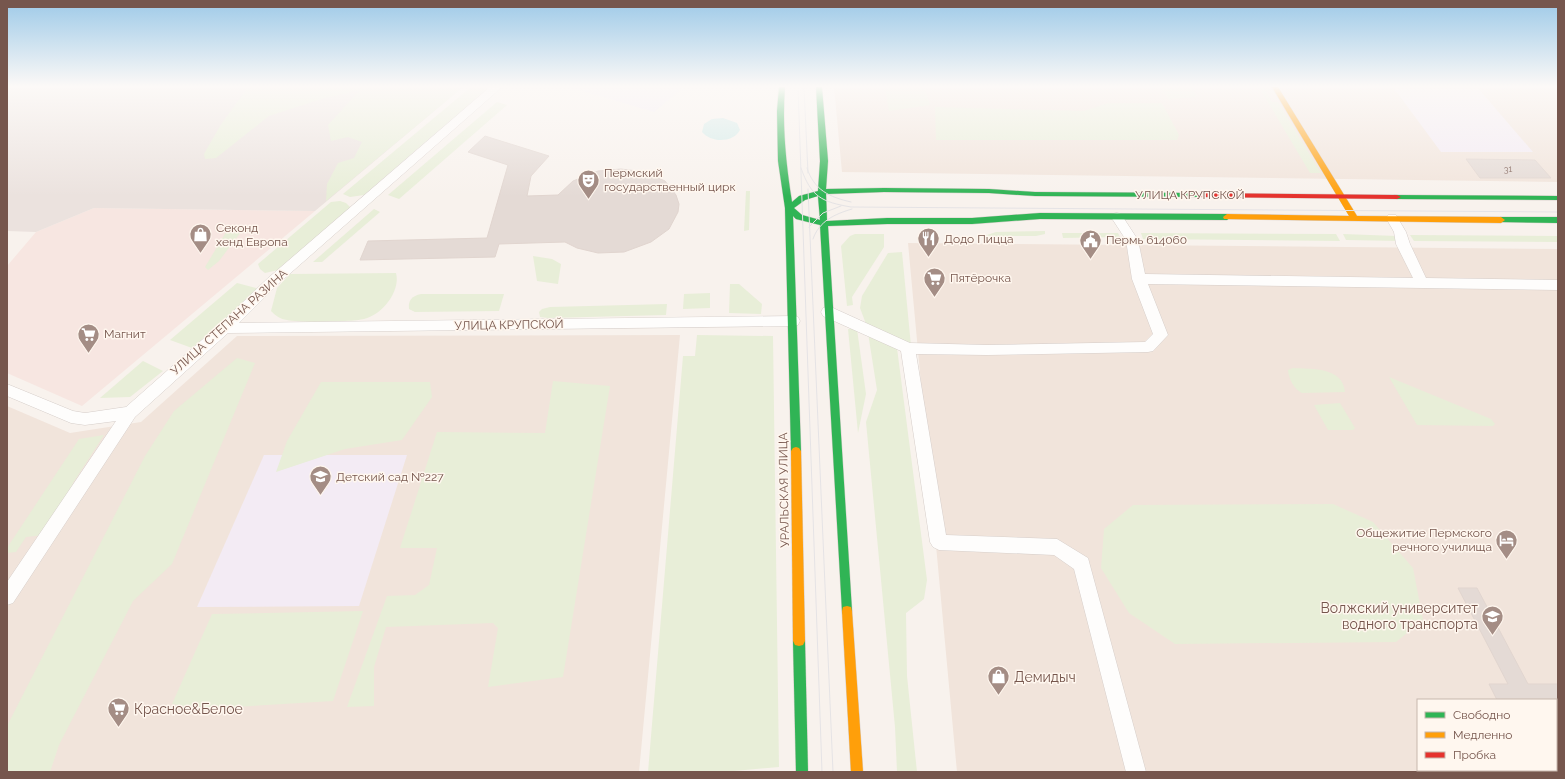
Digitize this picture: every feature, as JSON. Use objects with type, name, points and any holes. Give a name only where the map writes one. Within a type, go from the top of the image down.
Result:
[{"type":"main road","name":"УРАЛЬСКАЯ УЛИЦА","points":[[780,123],[782,161],[789,208],[793,321],[802,772]]},
{"type":"main road","points":[[822,123],[824,161],[822,192],[828,312],[857,772]]},
{"type":"main road","points":[[1297,123],[1354,218]]},
{"type":"main road","name":"УЛИЦА КРУПСКОЙ","points":[[822,192],[891,190],[989,191],[1035,194],[1558,198]]},
{"type":"main road","points":[[822,192],[802,198],[789,208],[799,217],[824,224]]},
{"type":"main road","name":"УЛИЦА КРУПСКОЙ","points":[[824,224],[887,221],[972,221],[1040,216],[1392,218],[1555,222]]},
{"type":"street","name":"УЛИЦА СТЕПАНА РАЗИНА","points":[[7,597],[130,413],[225,328],[272,282],[455,123]]},
{"type":"street","points":[[828,312],[908,348],[987,350],[1148,348],[1161,335],[1140,278],[1132,240],[1117,217]]},
{"type":"street","points":[[1392,218],[1400,232],[1403,244],[1422,283]]},
{"type":"street","points":[[1140,278],[1558,285]]},
{"type":"street","name":"УЛИЦА КРУПСКОЙ","points":[[225,328],[793,321]]},
{"type":"street","points":[[908,348],[939,542],[1056,547],[1082,564],[1136,772]]},
{"type":"street","points":[[7,390],[71,417],[85,419],[130,413]]},
{"type":"shaded area","points":[[7,123],[420,123],[315,211],[94,208],[36,232],[7,231]]},
{"type":"shaded area","points":[[837,123],[1558,123],[1558,182],[842,172]]},
{"type":"shaded area","points":[[1420,123],[1508,123],[1533,152],[1441,152]]},
{"type":"shaded area","points":[[94,208],[315,211],[82,406],[7,373],[7,266],[36,232]]},
{"type":"shaded area","points":[[908,243],[1558,249],[1558,772],[957,772]]},
{"type":"shaded area","points":[[680,335],[639,772],[7,772],[7,406],[70,433],[141,422],[237,336]]},
{"type":"shaded area","name":"Детский сад №227","points":[[264,455],[407,455],[359,606],[197,607]]},
{"type":"green space","points":[[222,123],[260,123],[216,158],[205,159],[204,154]]},
{"type":"green space","points":[[330,123],[419,123],[326,201],[327,184],[338,163],[354,158],[362,142],[348,137],[331,141],[328,125]]},
{"type":"green space","points":[[428,123],[447,123],[364,195],[350,197],[343,194]]},
{"type":"green space","points":[[472,123],[486,123],[399,199],[388,195]]},
{"type":"green space","points":[[935,123],[1173,123],[1179,135],[1177,140],[936,140]]},
{"type":"green space","points":[[1281,123],[1291,123],[1321,173],[1310,173]]},
{"type":"green space","points":[[746,191],[750,191],[749,230],[744,231]]},
{"type":"green space","points":[[340,201],[346,203],[351,208],[278,270],[265,273],[260,269],[258,264],[331,202]]},
{"type":"green space","points":[[374,209],[380,212],[322,262],[313,262]]},
{"type":"green space","points":[[229,227],[244,228],[219,261],[208,270],[205,267]]},
{"type":"green space","points":[[1045,231],[1045,234],[1036,236],[984,236],[996,232]]},
{"type":"green space","points":[[1062,233],[1118,233],[1120,237],[1063,238]]},
{"type":"green space","points":[[1141,233],[1336,234],[1340,241],[1143,239]]},
{"type":"green space","points":[[855,234],[884,234],[884,247],[852,297],[853,305],[847,306],[841,246],[850,236]]},
{"type":"green space","points":[[1343,234],[1397,236],[1400,241],[1346,240]]},
{"type":"green space","points":[[1410,235],[1558,236],[1558,242],[1414,241]]},
{"type":"green space","points":[[902,252],[911,346],[866,324],[860,308],[862,296],[888,253]]},
{"type":"green space","points":[[533,256],[552,259],[561,264],[558,284],[537,281]]},
{"type":"green space","points":[[396,273],[396,287],[393,294],[389,301],[371,317],[358,320],[313,322],[293,321],[280,318],[271,311],[277,288],[290,274]]},
{"type":"green space","points":[[237,283],[256,288],[258,291],[192,348],[170,340]]},
{"type":"green space","points":[[730,284],[739,284],[762,304],[761,314],[729,313]]},
{"type":"green space","points":[[710,293],[710,308],[683,309],[684,294]]},
{"type":"green space","points":[[421,294],[504,294],[499,311],[415,312],[409,309],[411,299]]},
{"type":"green space","points":[[667,304],[666,315],[548,318],[540,317],[539,312],[542,309],[550,307]]},
{"type":"green space","points":[[848,329],[857,329],[866,394],[858,433]]},
{"type":"green space","points":[[868,333],[897,348],[927,580],[924,599],[906,613],[907,676],[917,772],[897,772],[895,727],[866,422],[877,390]]},
{"type":"green space","points":[[697,335],[773,336],[779,767],[723,772],[648,772],[683,356],[695,356]]},
{"type":"green space","points":[[237,358],[255,363],[172,564],[133,601],[59,745],[50,772],[7,772],[7,726],[145,456],[174,411]]},
{"type":"green space","points":[[143,361],[163,371],[130,397],[100,398]]},
{"type":"green space","points":[[1293,368],[1317,369],[1333,374],[1339,378],[1343,384],[1345,392],[1302,393],[1294,387],[1289,377],[1288,370]]},
{"type":"green space","points":[[1389,377],[1491,419],[1495,424],[1493,426],[1417,425]]},
{"type":"green space","points":[[553,381],[610,386],[563,677],[488,687],[498,628],[493,623],[386,627],[374,667],[374,706],[347,707],[387,596],[415,595],[429,585],[437,548],[400,548],[437,432],[545,433]]},
{"type":"green space","points":[[321,382],[430,382],[432,397],[402,440],[345,449],[276,472],[287,441]]},
{"type":"green space","points":[[1340,403],[1355,428],[1353,430],[1328,430],[1314,405]]},
{"type":"green space","points":[[104,435],[73,483],[72,491],[44,535],[26,537],[16,552],[7,553],[7,548],[79,439]]},
{"type":"green space","points":[[1333,504],[1373,522],[1413,568],[1423,620],[1396,642],[1175,644],[1129,613],[1101,568],[1104,529],[1133,505]]},
{"type":"green space","points":[[363,611],[333,701],[201,709],[172,704],[212,614]]},
{"type":"water","points":[[737,123],[740,130],[732,137],[716,140],[706,136],[702,132],[704,124]]},
{"type":"building","name":"Пермский государственный цирк","points":[[485,136],[549,156],[531,176],[527,196],[558,195],[573,181],[598,171],[621,169],[645,172],[665,181],[676,195],[679,204],[678,212],[669,229],[651,242],[624,252],[598,253],[577,248],[565,242],[499,244],[495,257],[360,260],[368,241],[487,238],[508,165],[468,152]]},
{"type":"building","points":[[1466,159],[1535,160],[1551,178],[1480,178]]},
{"type":"building","name":"Волжский университет водного транспорта","points":[[1458,588],[1477,588],[1528,684],[1558,684],[1558,700],[1496,699],[1489,684],[1508,684]]},
{"type":"tram line","points":[[799,123],[822,772]]},
{"type":"tram line","points":[[806,123],[808,170]]},
{"type":"tram line","points":[[801,168],[809,186],[819,196],[832,203],[851,207],[1558,212]]},
{"type":"tram line","points":[[808,170],[814,182],[823,191],[836,198],[851,202]]},
{"type":"tram line","points":[[808,189],[810,226]]},
{"type":"tram line","points":[[810,226],[823,213],[841,206]]},
{"type":"tram line","points":[[813,239],[819,227],[828,219],[852,209]]},
{"type":"tram line","points":[[810,226],[833,772]]},
{"type":"traffic: fast","points":[[780,123],[782,161],[789,208],[796,451]]},
{"type":"traffic: fast","points":[[821,123],[824,161],[822,192],[828,312],[847,611]]},
{"type":"traffic: fast","points":[[789,208],[802,198],[822,192],[884,190],[989,191],[1035,194],[1200,195]]},
{"type":"traffic: fast","points":[[1397,197],[1558,198]]},
{"type":"traffic: fast","points":[[789,208],[799,217],[824,224],[887,221],[972,221],[1040,216],[1227,217]]},
{"type":"traffic: fast","points":[[1501,220],[1558,220]]},
{"type":"traffic: fast","points":[[799,641],[802,772]]},
{"type":"traffic: slow","points":[[1297,123],[1354,217]]},
{"type":"traffic: slow","points":[[1227,217],[1501,220]]},
{"type":"traffic: slow","points":[[796,451],[799,641]]},
{"type":"traffic: slow","points":[[847,611],[857,772]]},
{"type":"traffic: jam","points":[[1200,195],[1397,197]]},
{"type":"place","name":"Пермский государственный цирк","points":[[588,200]]},
{"type":"place","name":"Секонд хенд Европа","points":[[200,254]]},
{"type":"place","name":"Додо Пицца","points":[[929,258]]},
{"type":"place","name":"Пермь 614060","points":[[1091,260]]},
{"type":"place","name":"Пятёрочка","points":[[934,298]]},
{"type":"place","name":"Магнит","points":[[88,354]]},
{"type":"place","name":"Детский сад №227","points":[[320,496]]},
{"type":"place","name":"Общежитие Пермского речного училища","points":[[1507,560]]},
{"type":"place","name":"Волжский университет водного транспорта","points":[[1493,636]]},
{"type":"place","name":"Демидыч","points":[[998,696]]},
{"type":"place","name":"Красное&Белое","points":[[119,728]]}]
